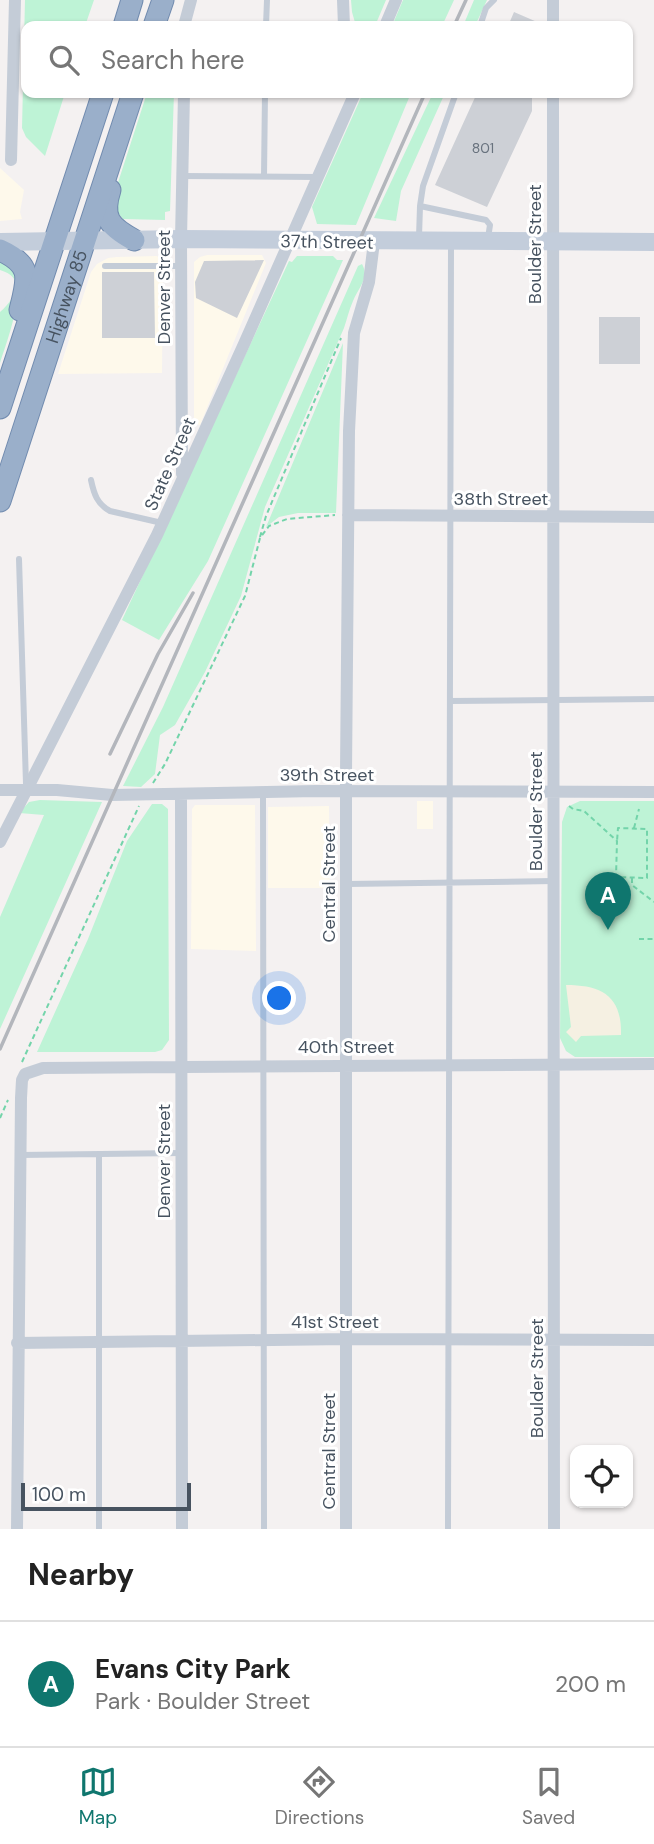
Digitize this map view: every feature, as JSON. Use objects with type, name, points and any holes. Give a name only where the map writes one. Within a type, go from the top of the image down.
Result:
[{"type":"highway","points":[[126,21],[132,0]]},
{"type":"highway","points":[[156,21],[163,0]]},
{"type":"highway","name":"Highway 85","points":[[3,398],[101,98]]},
{"type":"highway","name":"Highway 85","points":[[0,501],[131,98]]},
{"type":"highway","points":[[134,240],[113,226],[106,213],[106,203],[139,98]]},
{"type":"highway","points":[[0,250],[18,258],[24,266],[26,281],[4,367],[3,398]]},
{"type":"main road","name":"37th Street","points":[[0,242],[181,239],[654,244]]},
{"type":"street","points":[[11,160],[7,111],[15,0]]},
{"type":"street","points":[[185,21],[191,0]]},
{"type":"street","points":[[343,0],[344,21]]},
{"type":"street","points":[[387,21],[396,0]]},
{"type":"street","points":[[550,1],[552,21]]},
{"type":"street","name":"Denver Street","points":[[182,481],[181,239],[184,98]]},
{"type":"street","name":"State Street","points":[[0,842],[105,640],[182,481],[353,98]]},
{"type":"street","name":"Boulder Street","points":[[553,98],[554,1529]]},
{"type":"street","name":"Central Street","points":[[346,1529],[349,431],[354,333],[369,282],[374,242]]},
{"type":"street","name":"38th Street","points":[[348,515],[654,517]]},
{"type":"street","name":"39th Street","points":[[0,790],[27,789],[112,795],[262,792],[654,792]]},
{"type":"street","name":"Denver Street","points":[[181,794],[182,1529]]},
{"type":"street","name":"40th Street","points":[[20,1154],[22,1080],[25,1074],[38,1069],[181,1065],[654,1064]]},
{"type":"street","points":[[16,1529],[20,1154]]},
{"type":"street","name":"41st Street","points":[[16,1343],[347,1339],[654,1340]]},
{"type":"lane","points":[[266,21],[267,0]]},
{"type":"lane","points":[[482,21],[486,8],[494,0]]},
{"type":"lane","points":[[264,176],[265,98]]},
{"type":"lane","points":[[418,242],[423,186],[454,98]]},
{"type":"lane","points":[[183,176],[317,177]]},
{"type":"lane","points":[[420,206],[489,222],[487,242]]},
{"type":"lane","points":[[654,236],[654,244]]},
{"type":"lane","points":[[449,1529],[451,242]]},
{"type":"lane","points":[[105,266],[181,266]]},
{"type":"lane","points":[[91,481],[97,501],[103,507],[162,523]]},
{"type":"lane","points":[[19,559],[27,789]]},
{"type":"lane","points":[[450,701],[654,699]]},
{"type":"lane","points":[[262,792],[264,1529]]},
{"type":"lane","points":[[346,884],[429,885],[448,881],[554,881]]},
{"type":"lane","points":[[20,1154],[181,1153]]},
{"type":"lane","points":[[99,1154],[99,1529]]},
{"type":"path","points":[[260,538],[266,516],[338,341],[342,336],[354,333]]},
{"type":"path","points":[[569,806],[584,811],[617,841]]},
{"type":"path","points":[[634,829],[639,809]]},
{"type":"path","points":[[618,828],[634,829],[647,830],[647,878],[616,877],[618,828]]},
{"type":"path","points":[[632,877],[632,885],[654,902]]},
{"type":"path","points":[[639,939],[654,939]]},
{"type":"shaded area","points":[[0,168],[24,190],[20,212],[22,219],[0,221]]},
{"type":"shaded area","points":[[207,255],[262,255],[266,263],[200,425],[194,424],[194,262]]},
{"type":"shaded area","points":[[157,256],[163,261],[162,373],[58,374],[91,272],[97,264],[108,258]]},
{"type":"shaded area","points":[[417,801],[433,801],[433,829],[417,829]]},
{"type":"shaded area","points":[[195,805],[255,805],[256,951],[191,949],[192,809]]},
{"type":"shaded area","points":[[329,806],[330,888],[268,888],[268,807]]},
{"type":"green space","points":[[25,0],[94,0],[87,21],[25,21]]},
{"type":"green space","points":[[351,0],[386,0],[377,21],[355,21]]},
{"type":"green space","points":[[403,0],[454,0],[444,21],[394,21]]},
{"type":"green space","points":[[474,0],[487,0],[477,21],[465,21]]},
{"type":"green space","points":[[23,98],[63,98],[45,156],[26,137],[22,128]]},
{"type":"green space","points":[[145,98],[174,98],[170,211],[165,212],[165,220],[123,219],[115,210],[112,201]]},
{"type":"green space","points":[[361,98],[409,98],[356,225],[317,224],[312,207]]},
{"type":"green space","points":[[431,98],[443,98],[401,191],[396,221],[374,218]]},
{"type":"green space","points":[[297,256],[333,256],[337,260],[343,260],[208,561],[159,640],[122,620],[289,261],[292,262]]},
{"type":"green space","points":[[0,260],[10,268],[15,282],[0,270]]},
{"type":"green space","points":[[362,264],[365,274],[362,283],[265,507],[241,596],[205,672],[175,725],[160,735],[155,774],[141,787],[123,786],[163,707],[358,266]]},
{"type":"green space","points":[[16,286],[17,292],[16,307],[0,363],[0,312],[10,301]]},
{"type":"green space","points":[[343,343],[336,513],[298,513],[279,517],[266,527]]},
{"type":"green space","points":[[580,801],[654,801],[654,1057],[575,1057],[566,1051],[560,1038],[562,822],[567,807]]},
{"type":"green space","points":[[29,802],[102,802],[0,1029],[0,917],[44,815],[19,813]]},
{"type":"green space","points":[[152,804],[162,804],[168,809],[169,1040],[162,1050],[155,1052],[37,1052],[88,939],[127,841]]},
{"type":"sand","points":[[566,985],[590,987],[607,995],[618,1011],[621,1035],[581,1036],[576,1042],[566,1032],[571,1027]]},
{"type":"building","points":[[514,12],[535,21],[510,21]]},
{"type":"building","points":[[475,98],[532,98],[532,111],[487,207],[435,185]]},
{"type":"building","points":[[264,260],[237,318],[196,298],[195,282],[204,261]]},
{"type":"building","points":[[102,272],[154,272],[155,338],[102,338]]},
{"type":"building","points":[[599,317],[640,317],[640,364],[599,364]]},
{"type":"railway","points":[[456,21],[466,0]]},
{"type":"railway","points":[[0,1049],[423,98]]},
{"type":"railway","points":[[110,754],[158,654],[193,593]]},
{"type":"place","name":"Evans City Park","points":[[608,930]]}]
